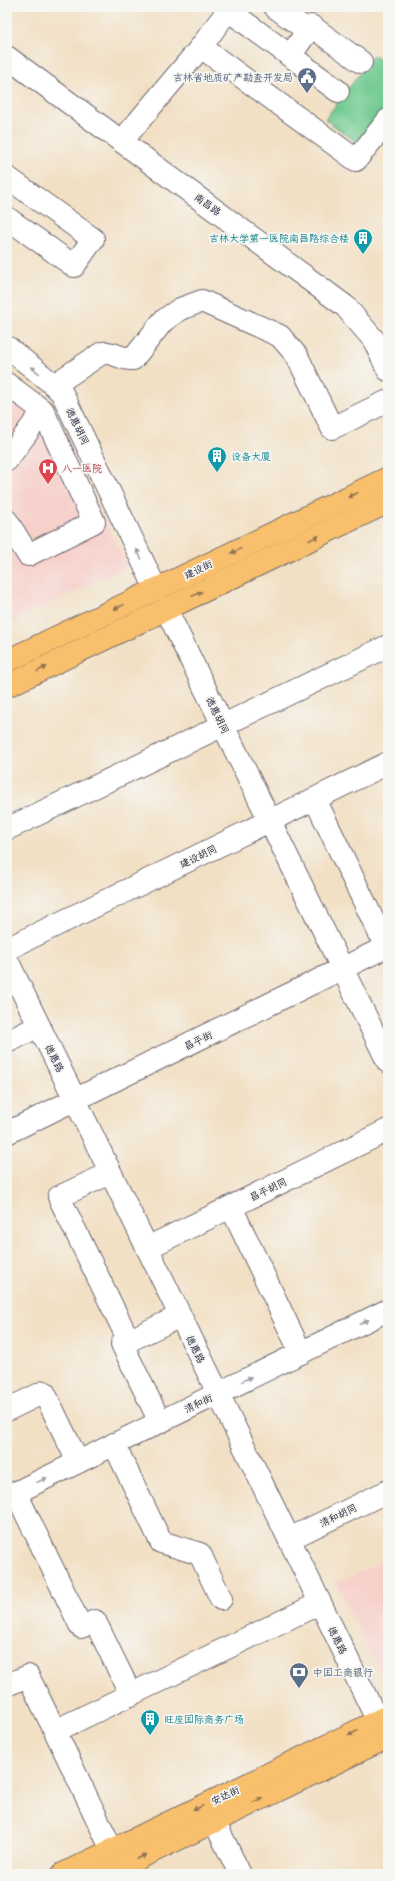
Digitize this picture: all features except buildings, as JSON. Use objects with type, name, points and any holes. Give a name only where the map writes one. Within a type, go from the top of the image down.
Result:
[{"type":"main road","name":"建设街","points":[[7,661],[388,478]]},
{"type":"main road","points":[[7,686],[388,502]]},
{"type":"main road","name":"安达街","points":[[106,1874],[214,1821],[385,1728]]},
{"type":"main road","name":"安达街","points":[[63,1874],[112,1850],[385,1728]]},
{"type":"street","points":[[276,7],[308,31]]},
{"type":"street","points":[[122,141],[201,47],[229,9],[338,91]]},
{"type":"street","points":[[290,56],[312,26],[361,62]]},
{"type":"street","points":[[201,47],[356,160],[388,120]]},
{"type":"street","name":"南昌路","points":[[7,57],[345,306],[374,340],[388,370]]},
{"type":"street","points":[[7,180],[8,178],[93,239],[74,266],[7,218]]},
{"type":"street","points":[[54,385],[102,353],[109,352],[127,359],[133,359],[163,321],[180,309],[202,301],[280,336],[297,356],[332,428],[388,400]]},
{"type":"street","name":"德惠胡同","points":[[7,347],[54,385],[66,401],[156,589]]},
{"type":"street","points":[[7,384],[43,411],[94,522],[28,555],[7,521]]},
{"type":"street","points":[[7,460],[43,411]]},
{"type":"street","name":"德惠胡同","points":[[166,609],[388,1062]]},
{"type":"street","points":[[7,829],[388,646]]},
{"type":"street","name":"建设胡同","points":[[7,949],[388,763]]},
{"type":"street","points":[[315,799],[387,946]]},
{"type":"street","name":"昌平街","points":[[7,1133],[387,946]]},
{"type":"street","name":"德惠路","points":[[7,960],[320,1603],[385,1728]]},
{"type":"street","points":[[7,1042],[39,1026]]},
{"type":"street","name":"昌平胡同","points":[[147,1248],[388,1130]]},
{"type":"street","points":[[110,1173],[59,1197],[129,1341]]},
{"type":"street","points":[[231,1206],[301,1353]]},
{"type":"street","name":"清和街","points":[[11,1495],[388,1310]]},
{"type":"street","points":[[160,1422],[122,1344],[180,1316]]},
{"type":"street","points":[[7,1410],[44,1392],[78,1462]]},
{"type":"street","points":[[114,1444],[161,1542],[200,1554],[221,1599]]},
{"type":"street","name":"清和胡同","points":[[289,1539],[388,1491]]},
{"type":"street","points":[[11,1495],[80,1627],[95,1621],[131,1695]]},
{"type":"street","points":[[54,1731],[320,1603]]},
{"type":"street","points":[[7,1685],[28,1676],[112,1850]]},
{"type":"street","points":[[214,1821],[240,1874]]},
{"type":"shaded area","name":"八一医院","points":[[7,371],[48,404],[128,566],[7,625]]},
{"type":"shaded area","points":[[388,1559],[388,1683],[385,1684],[336,1583]]},
{"type":"green space","points":[[374,55],[388,66],[388,108],[360,145],[325,119]]},
{"type":"place","name":"吉林省地质矿产勘查开发局","points":[[307,94]]},
{"type":"place","name":"吉林大学第一医院南昌路综合楼","points":[[363,255]]},
{"type":"place","name":"设备大厦","points":[[217,473]]},
{"type":"place","name":"八一医院","points":[[48,485]]},
{"type":"place","name":"中国工商银行","points":[[299,1689]]},
{"type":"place","name":"旺座国际商务广场","points":[[150,1736]]}]
